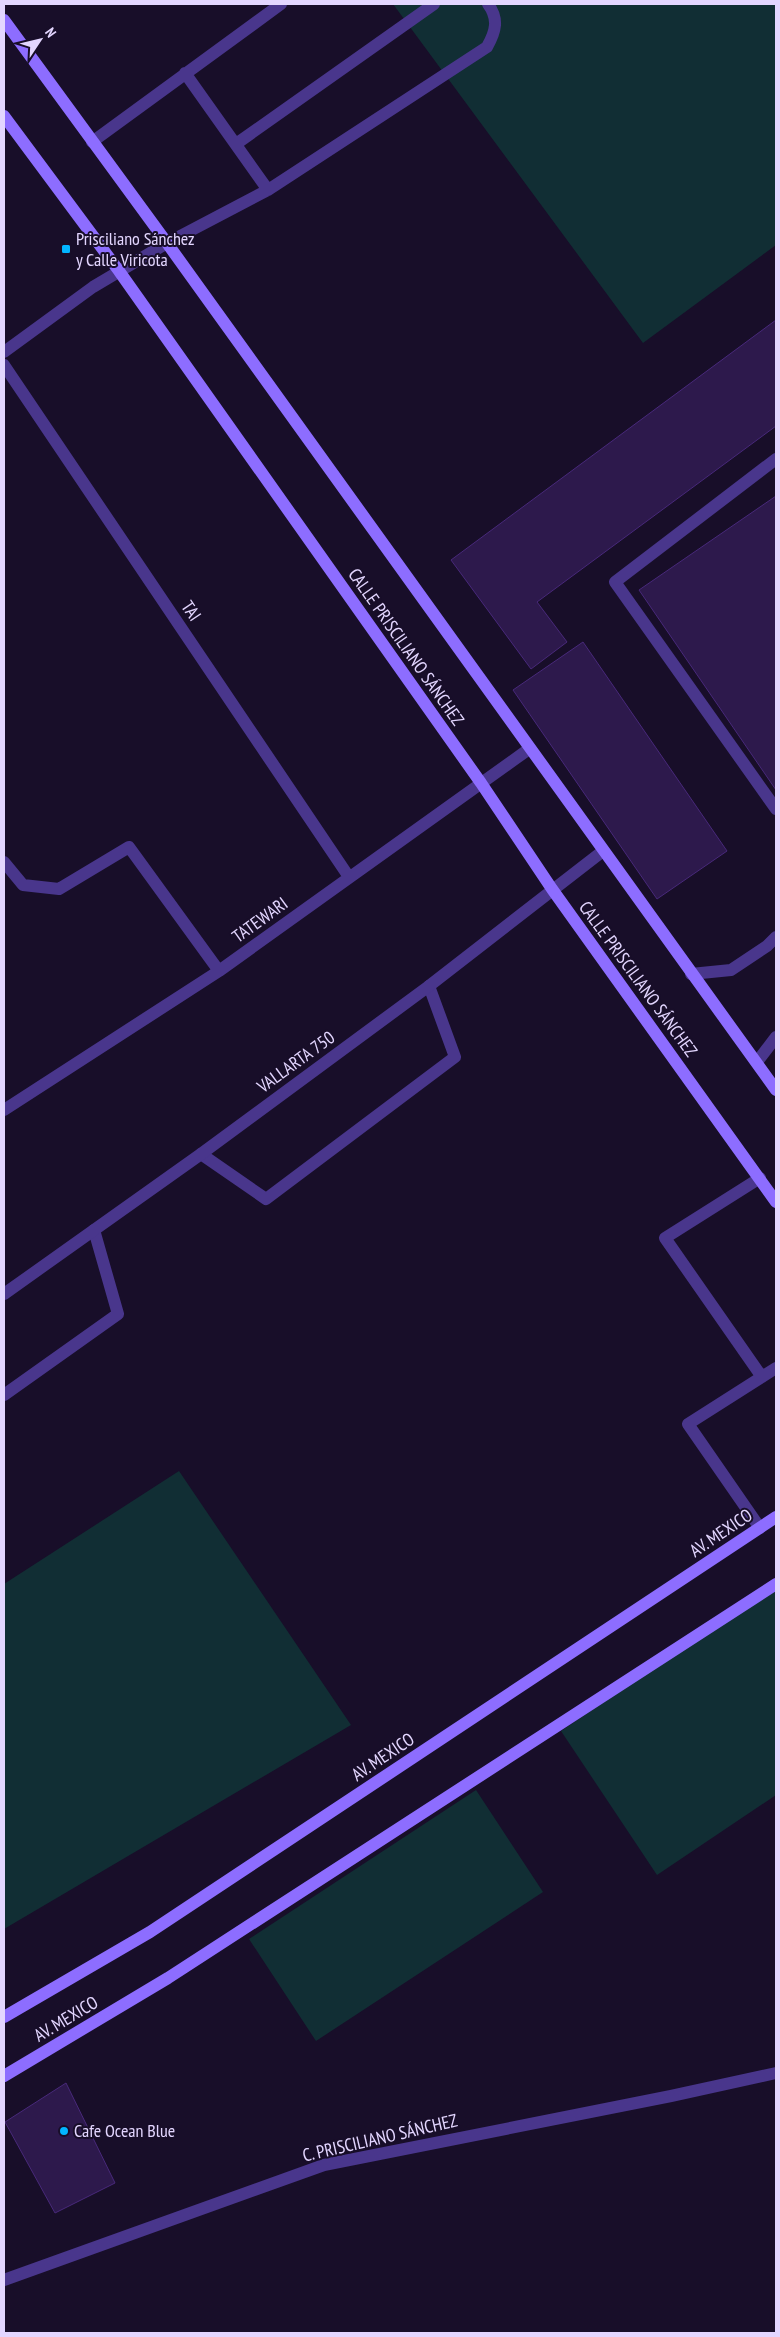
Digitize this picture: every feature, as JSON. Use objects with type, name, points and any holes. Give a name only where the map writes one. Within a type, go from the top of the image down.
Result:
[{"type":"main road","points":[[4,20],[167,243],[776,1090]]},
{"type":"main road","name":"CALLE PRISCILIANO SÁNCHEZ","points":[[4,116],[119,271],[481,783],[552,889],[776,1202]]},
{"type":"main road","name":"AV. MEXICO","points":[[4,2016],[150,1932],[776,1518]]},
{"type":"main road","name":"AV. MEXICO","points":[[4,2076],[168,1978],[776,1584]]},
{"type":"street","points":[[92,142],[281,4]]},
{"type":"street","points":[[236,144],[434,4]]},
{"type":"street","points":[[4,352],[119,271],[167,243],[268,190],[487,47],[496,25],[493,10],[488,4]]},
{"type":"street","points":[[186,73],[268,190]]},
{"type":"street","name":"TAI","points":[[4,365],[349,877]]},
{"type":"street","points":[[776,459],[615,582],[776,809]]},
{"type":"street","name":"TATEWARI","points":[[4,1110],[219,971],[529,749]]},
{"type":"street","points":[[4,862],[23,885],[59,888],[129,847],[219,971]]},
{"type":"street","name":"VALLARTA 750","points":[[4,1294],[201,1154],[429,986],[603,851]]},
{"type":"street","points":[[691,974],[731,970],[767,946],[776,937]]},
{"type":"street","points":[[201,1154],[266,1199],[455,1057],[429,986]]},
{"type":"street","points":[[757,1062],[776,1037]]},
{"type":"street","points":[[760,1178],[665,1238],[762,1377]]},
{"type":"street","points":[[4,1395],[118,1314],[94,1230]]},
{"type":"street","points":[[760,1528],[688,1424],[776,1368]]},
{"type":"street","name":"C. PRISCILIANO SÁNCHEZ","points":[[4,2280],[324,2165],[776,2073]]},
{"type":"green space","points":[[393,4],[776,4],[776,245],[643,343]]},
{"type":"green space","points":[[179,1471],[351,1725],[4,1929],[4,1584]]},
{"type":"green space","points":[[776,1587],[776,1795],[657,1875],[561,1731]]},
{"type":"green space","points":[[476,1790],[543,1892],[316,2041],[249,1939]]},
{"type":"building","points":[[776,320],[776,426],[537,602],[567,642],[531,669],[451,560]]},
{"type":"building","points":[[776,496],[776,790],[639,590]]},
{"type":"building","points":[[583,642],[727,851],[657,899],[513,690]]},
{"type":"building","points":[[66,2083],[115,2183],[55,2213],[5,2122]]},
{"type":"place","name":"Prisciliano Sánchez y Calle Viricota","points":[[66,249]]},
{"type":"place","name":"Cafe Ocean Blue","points":[[64,2131]]}]
